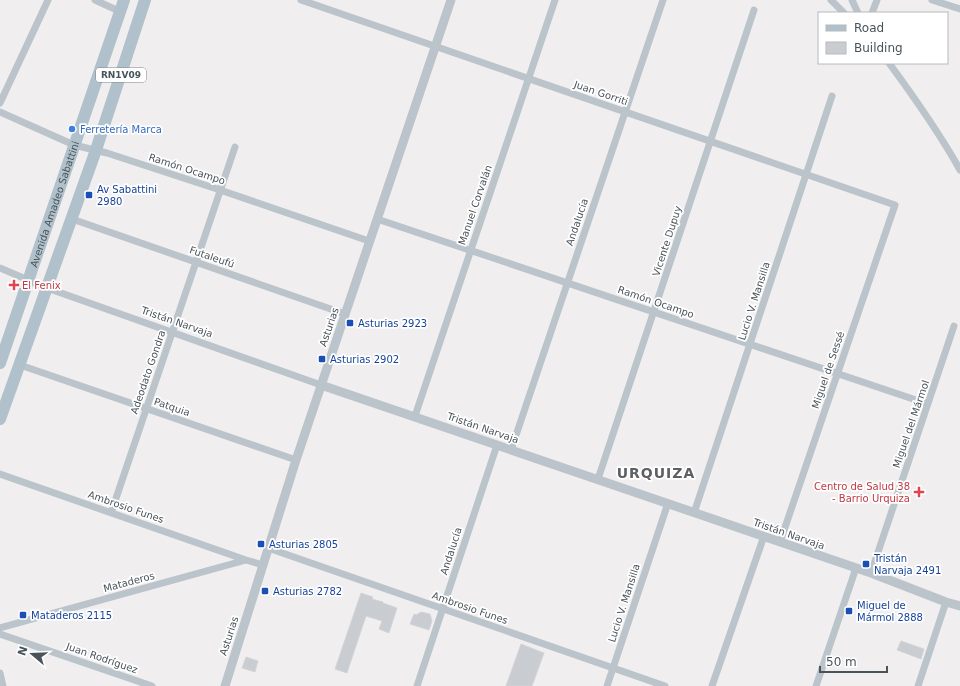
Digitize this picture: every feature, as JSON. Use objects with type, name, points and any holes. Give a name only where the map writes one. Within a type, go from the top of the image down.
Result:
[{"type":"main road","name":"RN1V09","points":[[0,419],[96,150],[145,0]]},
{"type":"main road","name":"Avenida Amadeo Sabattini","points":[[0,363],[123,6]]},
{"type":"street","points":[[0,103],[48,0]]},
{"type":"street","points":[[95,0],[123,6]]},
{"type":"street","name":"Juan Gorriti","points":[[301,0],[895,205]]},
{"type":"street","name":"Asturias","points":[[224,686],[296,460],[451,0]]},
{"type":"street","name":"Manuel Corvalán","points":[[415,416],[555,0]]},
{"type":"street","name":"Andalucía","points":[[511,450],[662,0]]},
{"type":"street","points":[[831,0],[843,12]]},
{"type":"street","points":[[852,0],[858,12]]},
{"type":"street","points":[[872,12],[878,0]]},
{"type":"street","points":[[932,0],[960,9]]},
{"type":"street","name":"Vicente Dupuy","points":[[598,479],[754,10]]},
{"type":"street","points":[[890,64],[942,138],[960,170]]},
{"type":"street","name":"Lucio V. Mansilla","points":[[694,512],[832,96]]},
{"type":"street","name":"Ramón Ocampo","points":[[0,112],[74,145],[96,150],[220,190],[369,242]]},
{"type":"street","name":"Adeodato Gondra","points":[[111,513],[235,147]]},
{"type":"street","name":"Miguel de Sessé","points":[[780,542],[895,205]]},
{"type":"street","name":"Futaleufú","points":[[72,219],[345,314]]},
{"type":"street","name":"Ramón Ocampo","points":[[377,219],[928,404]]},
{"type":"street","name":"Tristán Narvaja","points":[[0,268],[28,281],[321,385],[871,573],[960,606]]},
{"type":"street","name":"Miguel del Mármol","points":[[871,573],[954,326]]},
{"type":"street","name":"Patquia","points":[[20,365],[296,460]]},
{"type":"street","name":"Andalucía","points":[[417,686],[497,445]]},
{"type":"street","name":"Ambrosio Funes","points":[[0,474],[246,560]]},
{"type":"street","name":"Lucio V. Mansilla","points":[[607,686],[668,503]]},
{"type":"street","points":[[712,686],[764,536]]},
{"type":"street","name":"Ambrosio Funes","points":[[268,548],[665,686]]},
{"type":"street","points":[[246,560],[263,565]]},
{"type":"street","name":"Mataderos","points":[[0,628],[246,560]]},
{"type":"street","points":[[816,686],[856,568]]},
{"type":"street","points":[[918,686],[946,602]]},
{"type":"street","name":"Juan Rodríguez","points":[[0,634],[152,686]]},
{"type":"street","points":[[0,673],[3,686]]},
{"type":"building","points":[[361,593],[373,597],[372,599],[397,608],[389,633],[379,629],[382,621],[366,616],[347,673],[335,669]]},
{"type":"building","points":[[421,612],[430,614],[432,621],[429,630],[410,624],[414,614],[416,615]]},
{"type":"building","points":[[901,641],[924,649],[921,659],[897,650]]},
{"type":"building","points":[[521,644],[544,653],[532,686],[506,686]]},
{"type":"building","points":[[246,657],[258,661],[255,672],[242,668]]},
{"type":"place","name":"Ferretería Marca","points":[[72,129]]},
{"type":"place","name":"Av Sabattini 2980","points":[[89,195]]},
{"type":"place","name":"El Fenix","points":[[14,285]]},
{"type":"place","name":"Asturias 2923","points":[[350,323]]},
{"type":"place","name":"Asturias 2902","points":[[322,359]]},
{"type":"place","name":"Centro de Salud 38 - Barrio Urquiza","points":[[919,492]]},
{"type":"place","name":"Asturias 2805","points":[[261,544]]},
{"type":"place","name":"Tristán Narvaja 2491","points":[[866,564]]},
{"type":"place","name":"Asturias 2782","points":[[265,591]]},
{"type":"place","name":"Miguel de Mármol 2888","points":[[849,611]]},
{"type":"place","name":"Mataderos 2115","points":[[23,615]]},
{"type":"district","name":"URQUIZA","points":[[656,473]]}]
